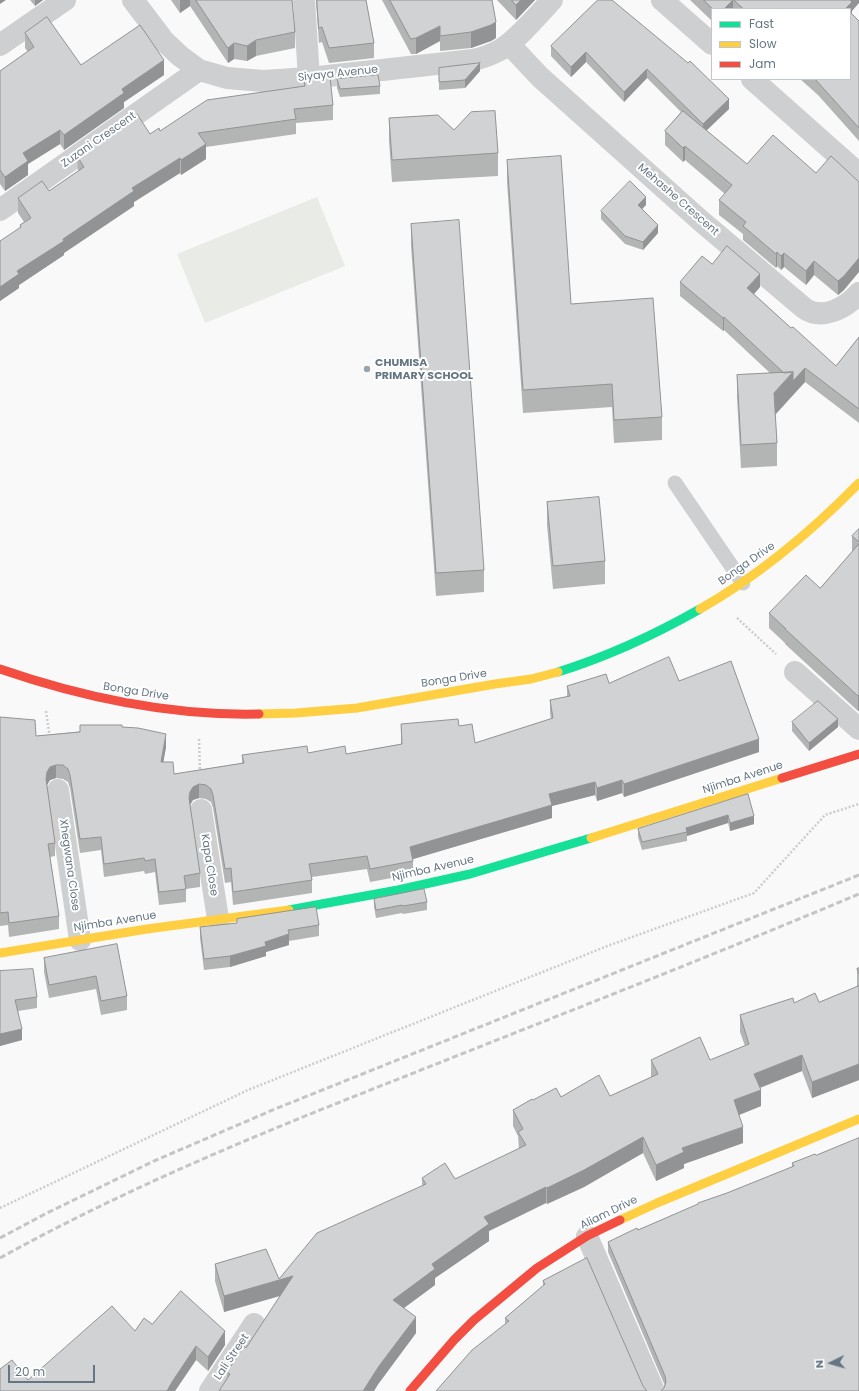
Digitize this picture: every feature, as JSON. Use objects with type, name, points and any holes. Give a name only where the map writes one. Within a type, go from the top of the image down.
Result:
[{"type":"street","points":[[0,45],[65,0]]},
{"type":"street","name":"Siyaya Avenue","points":[[133,0],[164,41],[180,56],[199,70],[227,78],[263,81],[309,78],[473,60],[484,57],[499,51],[509,44],[552,0]]},
{"type":"street","points":[[304,0],[309,78]]},
{"type":"street","points":[[662,0],[711,43]]},
{"type":"street","name":"Mehashe Crescent","points":[[509,44],[540,77],[702,222],[804,308],[810,312],[828,312],[840,309],[853,300],[859,293]]},
{"type":"street","name":"Zuzani Crescent","points":[[0,210],[199,70]]},
{"type":"street","points":[[753,80],[859,174]]},
{"type":"street","name":"Bonga Drive","points":[[0,669],[74,693],[120,703],[174,710],[227,714],[279,714],[341,710],[536,678],[579,665],[673,624],[718,599],[757,574],[803,538],[838,506],[859,483]]},
{"type":"street","points":[[795,672],[859,729]]},
{"type":"street","name":"Njimba Avenue","points":[[0,953],[289,909],[398,890],[470,874],[647,821],[859,754]]},
{"type":"street","name":"Xhegwana Close","points":[[58,790],[80,940]]},
{"type":"street","name":"Kapa Close","points":[[201,810],[218,919]]},
{"type":"street","name":"Aliam Drive","points":[[410,1391],[454,1340],[474,1320],[536,1268],[587,1236],[657,1203],[859,1119]]},
{"type":"street","points":[[587,1236],[654,1391]]},
{"type":"street","name":"Lali Street","points":[[210,1391],[254,1324]]},
{"type":"lane","points":[[675,482],[743,583]]},
{"type":"path","points":[[734,615],[795,672]]},
{"type":"path","points":[[42,683],[51,744]]},
{"type":"path","points":[[198,712],[201,810]]},
{"type":"path","points":[[0,1208],[248,1090],[610,945],[754,893],[825,815],[859,804]]},
{"type":"shaded area","points":[[317,197],[345,266],[205,323],[177,254]]},
{"type":"building","points":[[196,0],[292,0],[295,32],[256,40],[247,46],[234,43],[228,48]]},
{"type":"building","points":[[317,0],[366,0],[374,43],[329,48],[322,27],[319,28]]},
{"type":"building","points":[[390,0],[492,0],[496,22],[471,32],[440,36],[440,26],[411,39]]},
{"type":"building","points":[[512,0],[521,0],[516,5]]},
{"type":"building","points":[[598,0],[612,0],[688,63],[690,61],[729,99],[703,124],[647,69],[624,92],[586,52],[571,67],[551,46]]},
{"type":"building","points":[[704,0],[733,0],[725,8],[712,8]]},
{"type":"building","points":[[734,0],[850,0],[852,2],[846,8],[743,8]]},
{"type":"building","points":[[851,13],[859,21],[859,128],[816,80],[851,80]]},
{"type":"building","points":[[47,17],[81,65],[140,25],[164,60],[122,89],[124,93],[64,135],[60,130],[23,153],[28,161],[5,177],[0,170],[0,71],[34,47],[25,33]]},
{"type":"building","points":[[480,63],[465,80],[439,82],[439,68]]},
{"type":"building","points":[[378,75],[380,86],[340,89],[337,79]]},
{"type":"building","points":[[330,77],[333,105],[294,109],[296,119],[198,133],[206,144],[181,160],[180,158],[132,188],[134,191],[63,239],[64,241],[17,271],[19,274],[0,287],[0,241],[21,227],[20,225],[31,218],[18,198],[42,181],[49,191],[84,167],[77,156],[137,114],[150,134],[159,128],[160,131],[207,100],[305,86],[304,80]]},
{"type":"building","points":[[495,111],[498,153],[392,160],[389,118],[438,115],[454,130],[471,112]]},
{"type":"building","points":[[683,111],[747,164],[773,135],[816,173],[831,156],[859,182],[859,258],[844,276],[838,281],[814,261],[806,271],[784,253],[781,256],[777,252],[776,254],[743,226],[746,222],[719,200],[732,185],[685,146],[683,148],[665,131]]},
{"type":"building","points":[[561,156],[571,304],[653,298],[662,417],[614,420],[612,384],[523,390],[507,160]]},
{"type":"building","points":[[630,181],[646,197],[638,205],[658,225],[643,242],[625,236],[601,211]]},
{"type":"building","points":[[459,220],[484,570],[436,573],[411,224]]},
{"type":"building","points":[[727,246],[760,274],[747,288],[836,366],[859,337],[859,409],[805,368],[793,381],[793,372],[784,373],[724,317],[723,318],[680,282],[702,256],[712,264]]},
{"type":"building","points":[[793,372],[774,393],[777,443],[741,445],[737,375]]},
{"type":"building","points":[[599,497],[605,561],[553,566],[547,502]]},
{"type":"building","points":[[859,529],[859,542],[852,536]]},
{"type":"building","points":[[859,544],[858,696],[769,613],[806,575],[820,588]]},
{"type":"building","points":[[669,657],[679,681],[731,661],[759,739],[624,784],[622,780],[597,788],[595,782],[549,794],[552,805],[410,847],[413,861],[370,869],[367,856],[309,864],[312,880],[233,892],[231,868],[225,869],[213,795],[211,789],[206,785],[199,784],[193,787],[189,798],[200,873],[184,876],[186,889],[159,892],[155,859],[145,861],[144,858],[104,864],[101,837],[80,839],[70,775],[68,769],[63,765],[56,765],[50,767],[47,772],[46,779],[55,843],[48,844],[59,916],[9,923],[8,912],[0,913],[0,717],[35,720],[36,736],[80,732],[80,725],[122,725],[122,727],[138,728],[166,734],[161,762],[173,762],[174,774],[244,763],[242,755],[307,746],[308,753],[345,746],[346,754],[402,744],[401,724],[458,719],[459,726],[472,724],[475,743],[553,718],[550,700],[570,696],[567,686],[606,674],[609,683]]},
{"type":"building","points":[[818,701],[838,719],[809,743],[792,722]]},
{"type":"building","points":[[748,794],[754,816],[730,823],[728,815],[686,828],[687,832],[642,842],[638,829]]},
{"type":"building","points":[[424,889],[427,902],[376,910],[374,899]]},
{"type":"building","points":[[316,907],[319,925],[288,930],[289,934],[265,942],[266,946],[230,956],[204,959],[200,927],[237,923],[237,919]]},
{"type":"building","points":[[117,944],[127,996],[101,1001],[96,976],[49,985],[44,958]]},
{"type":"building","points":[[33,969],[37,997],[15,1000],[22,1029],[0,1034],[0,971]]},
{"type":"building","points":[[859,986],[859,1064],[812,1082],[802,1055],[754,1074],[761,1090],[734,1100],[743,1127],[682,1148],[684,1152],[656,1165],[643,1137],[584,1170],[484,1217],[489,1224],[432,1264],[435,1269],[393,1300],[416,1317],[379,1366],[363,1391],[219,1391],[230,1374],[227,1372],[244,1346],[246,1348],[293,1276],[224,1296],[215,1264],[266,1249],[279,1279],[317,1233],[426,1184],[422,1178],[445,1163],[455,1179],[526,1145],[518,1132],[523,1129],[513,1110],[532,1099],[533,1100],[556,1088],[561,1097],[599,1075],[610,1096],[658,1074],[651,1060],[700,1037],[710,1060],[749,1044],[740,1015],[793,998],[794,1003],[815,993],[819,1002]]},
{"type":"building","points":[[859,1138],[859,1391],[661,1391],[666,1382],[665,1376],[608,1242],[637,1228],[638,1230],[698,1203],[794,1166],[792,1163]]},
{"type":"building","points":[[587,1258],[643,1386],[647,1391],[436,1391],[472,1350],[509,1321],[505,1318],[545,1284],[543,1281]]},
{"type":"building","points":[[181,1291],[225,1331],[208,1357],[196,1346],[167,1391],[0,1391],[0,1369],[12,1360],[28,1380],[112,1306],[135,1331],[144,1318],[152,1324]]},
{"type":"railway","points":[[0,1238],[47,1213],[154,1161],[275,1109],[859,875]]},
{"type":"railway","points":[[0,1258],[149,1183],[251,1138],[859,894]]},
{"type":"traffic: fast","points":[[558,672],[630,644],[700,609]]},
{"type":"traffic: fast","points":[[289,910],[398,890],[470,874],[591,838]]},
{"type":"traffic: slow","points":[[700,609],[743,582],[784,552],[822,519],[859,483]]},
{"type":"traffic: slow","points":[[259,714],[296,713],[357,708],[531,679],[558,672]]},
{"type":"traffic: slow","points":[[591,838],[782,778]]},
{"type":"traffic: slow","points":[[0,953],[147,929],[289,910]]},
{"type":"traffic: slow","points":[[620,1220],[657,1203],[859,1119]]},
{"type":"traffic: jam","points":[[0,669],[63,689],[128,703],[193,712],[259,714]]},
{"type":"traffic: jam","points":[[782,778],[859,754]]},
{"type":"traffic: jam","points":[[410,1391],[454,1340],[474,1320],[537,1268],[587,1236],[620,1220]]},
{"type":"place","name":"CHUMISA PRIMARY SCHOOL","points":[[367,369]]}]
